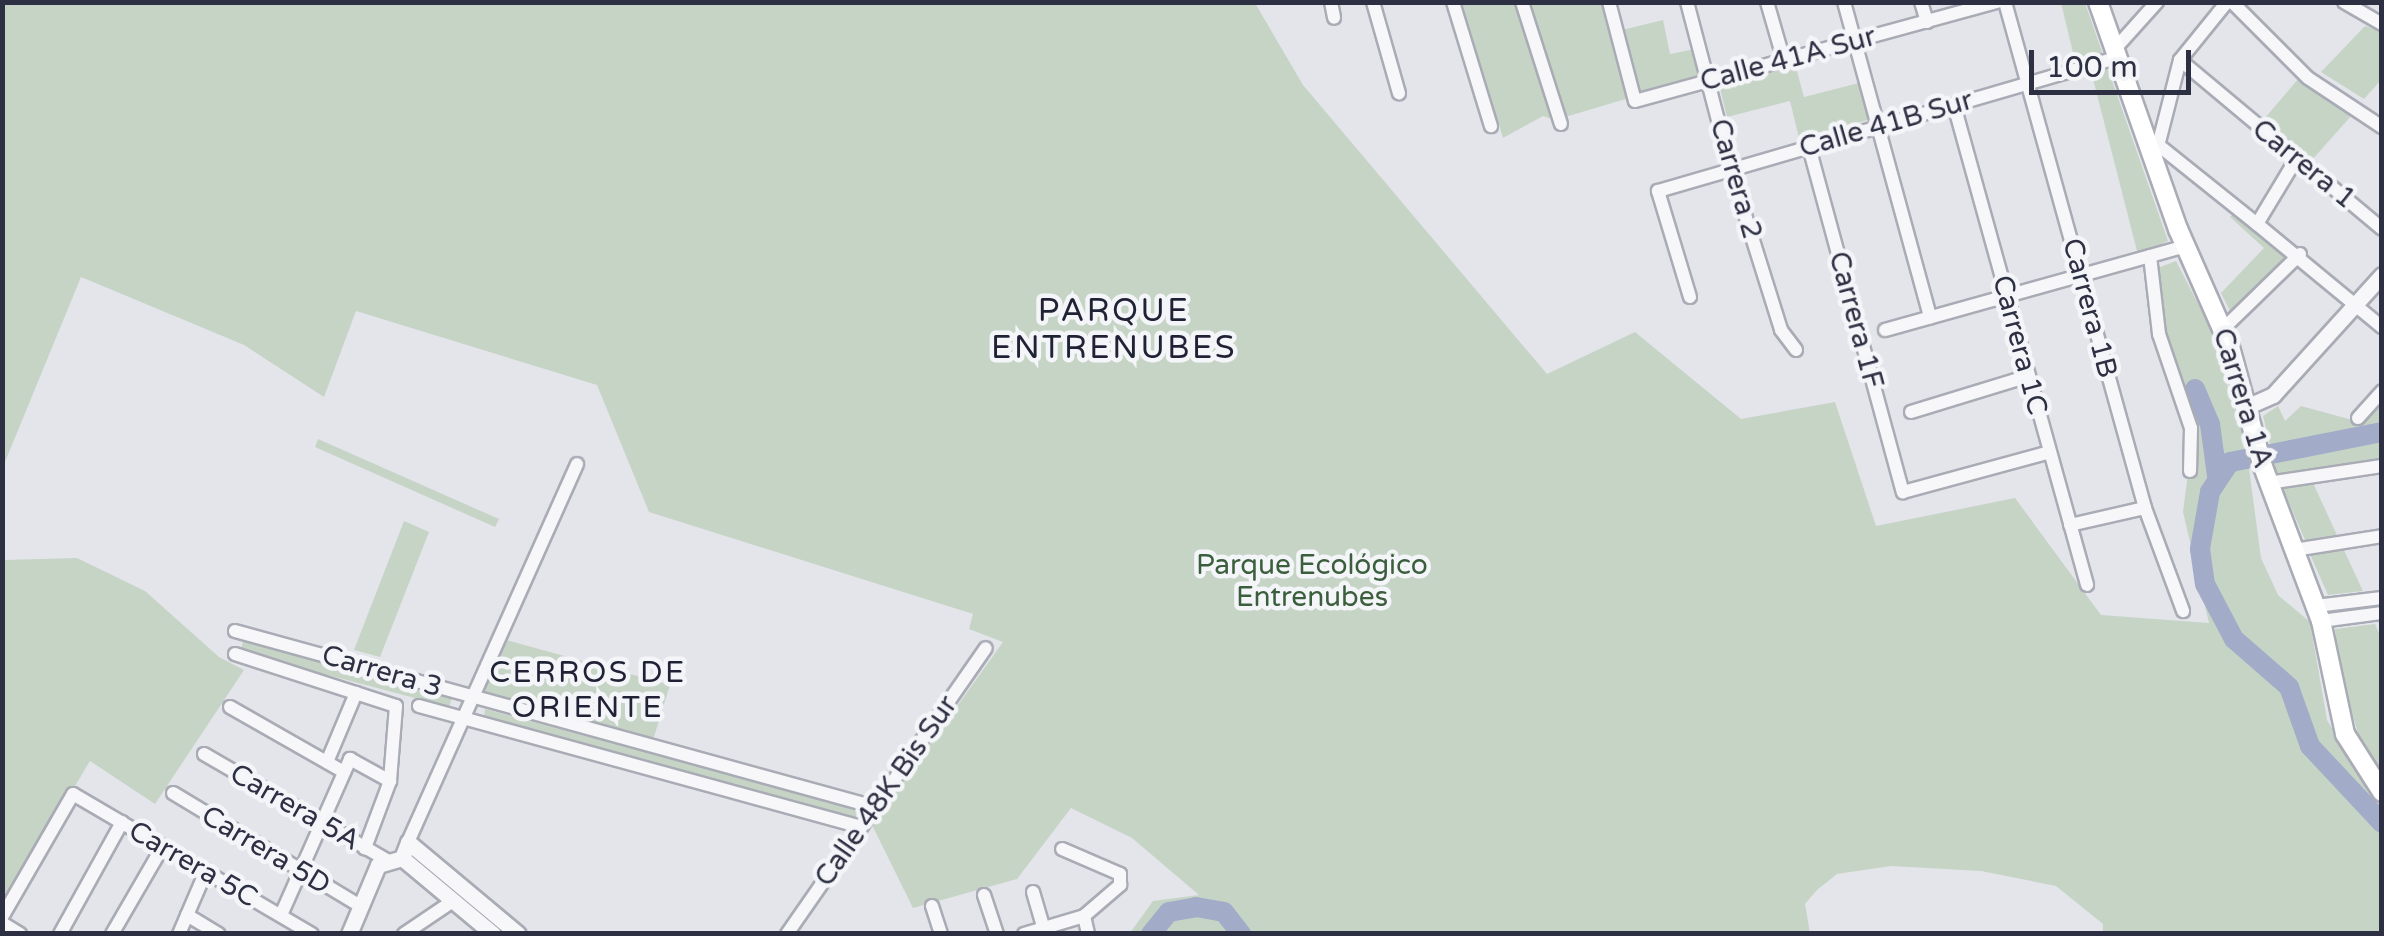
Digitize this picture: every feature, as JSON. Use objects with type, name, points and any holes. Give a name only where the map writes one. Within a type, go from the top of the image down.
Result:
[{"type":"main road","name":"Carrera 1A","points":[[2098,2],[2156,170],[2224,328],[2268,483],[2318,614],[2345,734],[2382,792]]},
{"type":"street","points":[[1331,2],[1334,18]]},
{"type":"street","points":[[1374,2],[1398,93]]},
{"type":"street","points":[[1453,2],[1491,126]]},
{"type":"street","points":[[1522,2],[1561,124]]},
{"type":"street","name":"Calle 41A Sur","points":[[1609,2],[1635,101],[2002,2]]},
{"type":"street","name":"Carrera 2","points":[[1686,2],[1731,170],[1781,330],[1796,350]]},
{"type":"street","points":[[1767,2],[1784,60]]},
{"type":"street","points":[[1844,2],[1930,317]]},
{"type":"street","points":[[1921,2],[1927,22]]},
{"type":"street","name":"Carrera 1B","points":[[2002,2],[2145,508],[2183,611]]},
{"type":"street","points":[[2114,54],[2157,2]]},
{"type":"street","points":[[2156,170],[2157,144],[2180,60],[2229,2],[2308,78],[2382,127]]},
{"type":"street","points":[[2344,2],[2382,24]]},
{"type":"street","name":"Calle 41B Sur","points":[[1690,297],[1658,191],[2028,83],[2114,54]]},
{"type":"street","name":"Carrera 1","points":[[2180,60],[2295,161],[2311,165],[2382,229]]},
{"type":"street","name":"Carrera 1C","points":[[1954,105],[2086,585]]},
{"type":"street","points":[[2157,144],[2216,197],[2300,254],[2382,327]]},
{"type":"street","name":"Carrera 1F","points":[[1808,147],[1903,492],[2050,452]]},
{"type":"street","points":[[2257,224],[2295,161]]},
{"type":"street","points":[[1885,330],[2186,246]]},
{"type":"street","points":[[2224,328],[2300,254]]},
{"type":"street","points":[[2150,256],[2163,348],[2191,428],[2190,471]]},
{"type":"street","points":[[2246,407],[2273,394],[2382,275]]},
{"type":"street","points":[[1911,412],[2029,376]]},
{"type":"street","points":[[2358,418],[2382,392]]},
{"type":"street","points":[[349,934],[375,870],[399,853],[576,464]]},
{"type":"street","points":[[2268,483],[2382,466]]},
{"type":"street","points":[[2070,525],[2145,508]]},
{"type":"street","points":[[2294,550],[2382,536]]},
{"type":"street","points":[[2318,614],[2382,598]]},
{"type":"street","points":[[2318,614],[2380,617]]},
{"type":"street","name":"Carrera 3","points":[[235,631],[875,807]]},
{"type":"street","name":"Calle 48K Bis Sur","points":[[788,934],[986,648]]},
{"type":"street","points":[[303,649],[310,679]]},
{"type":"street","name":"Carrera 3","points":[[235,654],[396,706],[390,780]]},
{"type":"street","points":[[327,762],[356,694]]},
{"type":"street","points":[[230,706],[327,762],[390,780],[365,848]]},
{"type":"street","name":"Carrera 3","points":[[418,706],[861,827]]},
{"type":"street","name":"Carrera 5A","points":[[204,754],[365,848],[399,853],[518,934]]},
{"type":"street","points":[[281,915],[347,765]]},
{"type":"street","name":"Carrera 5D","points":[[173,793],[360,906]]},
{"type":"street","name":"Carrera 5C","points":[[2,920],[74,794],[312,934]]},
{"type":"street","points":[[60,934],[122,822]]},
{"type":"street","points":[[112,934],[163,846]]},
{"type":"street","points":[[1024,934],[1084,916],[1120,885],[1120,874],[1062,849]]},
{"type":"street","name":"Carrera 5A","points":[[399,853],[454,901],[480,930]]},
{"type":"street","points":[[179,934],[206,871]]},
{"type":"street","points":[[1033,892],[1044,930]]},
{"type":"street","points":[[984,895],[996,934]]},
{"type":"street","points":[[404,934],[454,901]]},
{"type":"street","points":[[932,906],[941,934]]},
{"type":"street","points":[[187,914],[219,934]]},
{"type":"street","points":[[1084,916],[1088,934]]},
{"type":"street","points":[[2,920],[20,934]]},
{"type":"green space","name":"Parque Ecológico Entrenubes","points":[[3,3],[1255,3],[1303,85],[1547,374],[1635,332],[1741,419],[1835,402],[1876,526],[2015,498],[2101,615],[2209,623],[2183,512],[2194,427],[2171,361],[2155,269],[2176,261],[2209,325],[2246,446],[2261,558],[2278,595],[2310,622],[2327,720],[2381,807],[2381,933],[2103,933],[2103,924],[2056,886],[1981,871],[1891,866],[1837,874],[1817,890],[1805,904],[1810,933],[1130,933],[1153,901],[1199,895],[1132,838],[1071,808],[1017,879],[913,908],[872,825],[1003,642],[969,629],[973,614],[649,512],[597,385],[356,311],[324,397],[244,345],[81,277],[5,462],[3,482]]},
{"type":"green space","points":[[1462,3],[1605,3],[1614,32],[1663,20],[1670,54],[1695,49],[1700,77],[1555,120],[1543,116],[1503,138]]},
{"type":"green space","points":[[2061,3],[2085,3],[2168,241],[2138,255],[2089,63],[2076,65]]},
{"type":"green space","points":[[2365,26],[2381,31],[2382,79],[2364,99],[2321,72]]},
{"type":"green space","points":[[1795,64],[1804,97],[1859,83],[1868,120],[1799,138],[1790,101],[1727,117],[1719,84]]},
{"type":"green space","points":[[2299,78],[2352,115],[2312,160],[2264,119]]},
{"type":"green space","points":[[2234,213],[2290,255],[2232,315],[2221,293],[2264,248],[2230,217]]},
{"type":"green space","points":[[2381,398],[2381,460],[2277,474],[2263,416],[2278,406],[2285,421],[2301,406],[2360,422]]},
{"type":"green space","points":[[318,439],[499,519],[495,527],[315,447]]},
{"type":"green space","points":[[2313,483],[2337,535],[2305,540],[2283,489]]},
{"type":"green space","points":[[404,521],[429,532],[380,657],[354,650]]},
{"type":"green space","points":[[2342,546],[2363,591],[2328,595],[2309,552]]},
{"type":"green space","points":[[77,558],[145,591],[219,657],[244,670],[155,804],[90,761],[3,907],[3,560]]},
{"type":"green space","points":[[2375,624],[2381,638],[2381,776],[2361,743],[2338,666],[2335,629]]},
{"type":"green space","points":[[503,639],[670,685],[653,740],[481,691]]},
{"type":"green space","points":[[243,640],[452,698],[449,707],[241,652]]},
{"type":"green space","points":[[485,709],[859,809],[854,820],[484,718]]},
{"type":"waterway","points":[[2195,389],[2210,424],[2217,476]]},
{"type":"waterway","points":[[2382,432],[2230,462],[2210,492],[2200,549],[2205,584],[2234,639],[2289,687],[2310,746],[2382,823]]},
{"type":"waterway","points":[[1151,934],[1169,912],[1196,907],[1224,912],[1241,934]]},
{"type":"district","name":"PARQUE ENTRENUBES","points":[[1114,330]]},
{"type":"district","name":"CERROS DE ORIENTE","points":[[588,690]]}]
